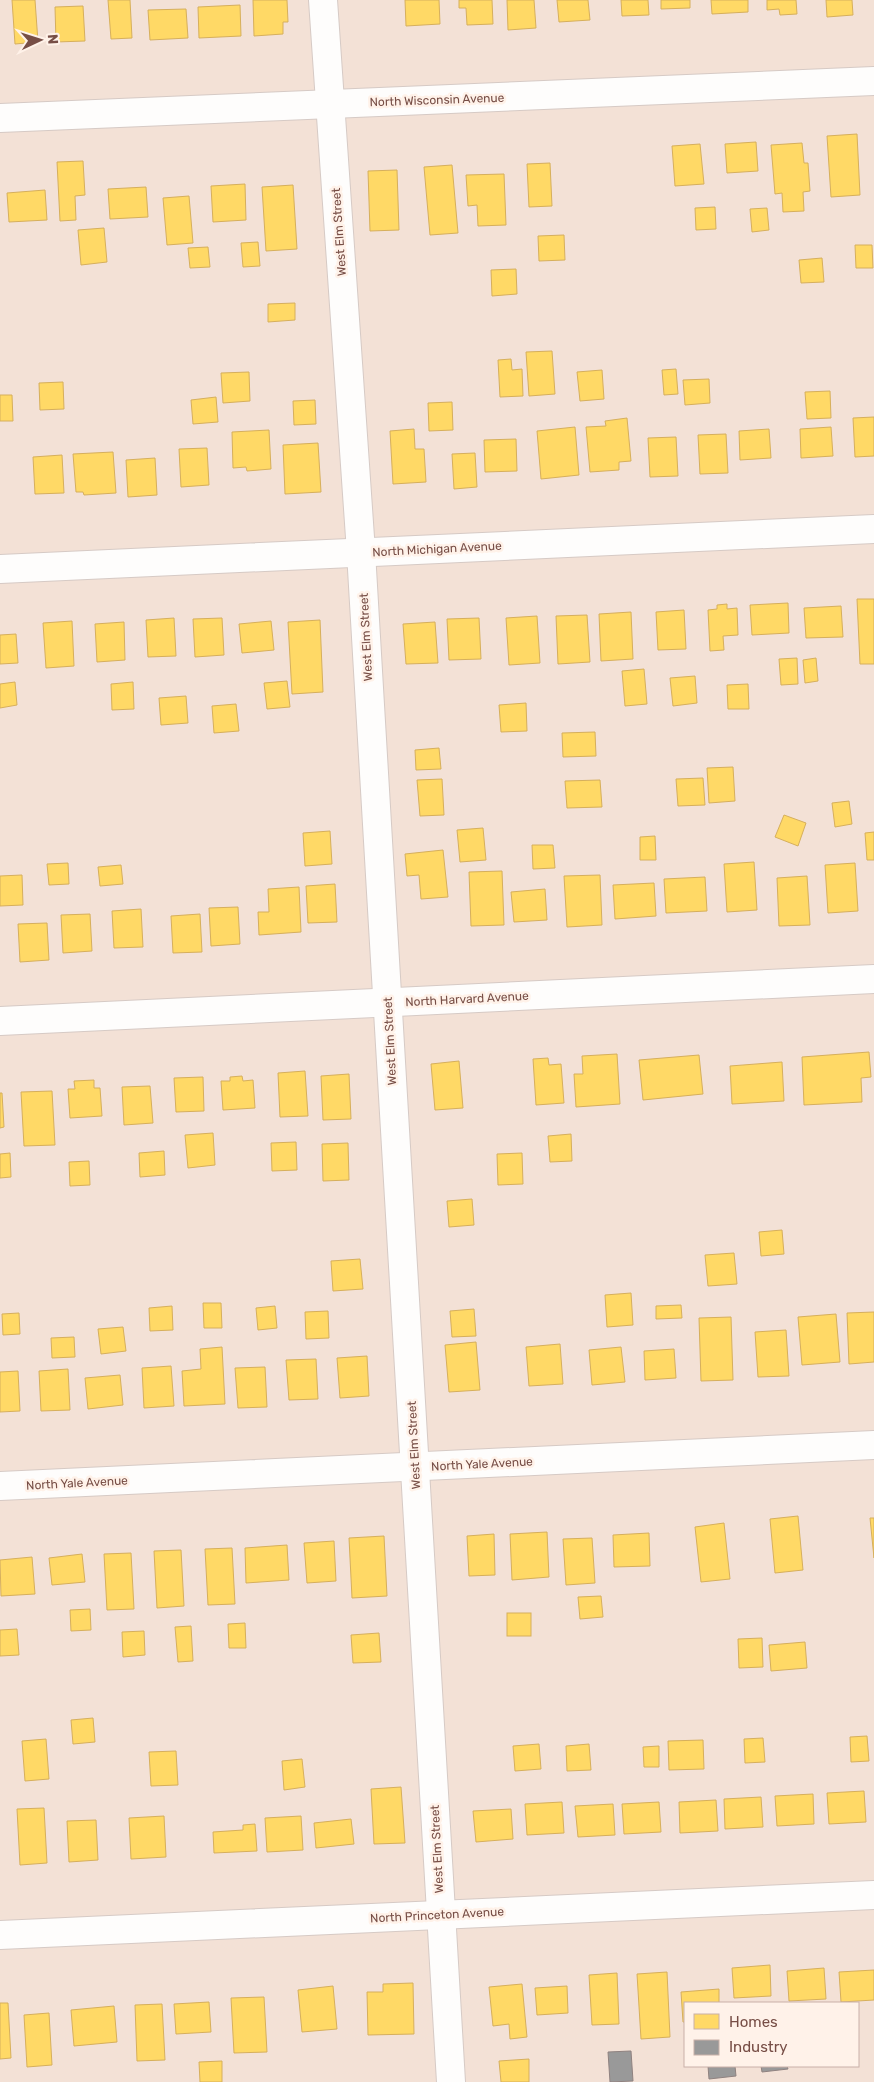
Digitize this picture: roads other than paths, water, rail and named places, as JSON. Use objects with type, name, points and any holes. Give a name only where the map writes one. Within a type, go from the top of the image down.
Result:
[{"type":"street","name":"West Elm Street","points":[[323,0],[361,552],[451,2082]]},
{"type":"street","name":"North Wisconsin Avenue","points":[[0,118],[874,81]]},
{"type":"street","name":"North Michigan Avenue","points":[[0,569],[874,529]]},
{"type":"street","name":"North Harvard Avenue","points":[[0,1021],[874,980]]},
{"type":"street","name":"North Yale Avenue","points":[[0,1486],[874,1445]]},
{"type":"street","name":"North Princeton Avenue","points":[[0,1935],[874,1895]]}]
